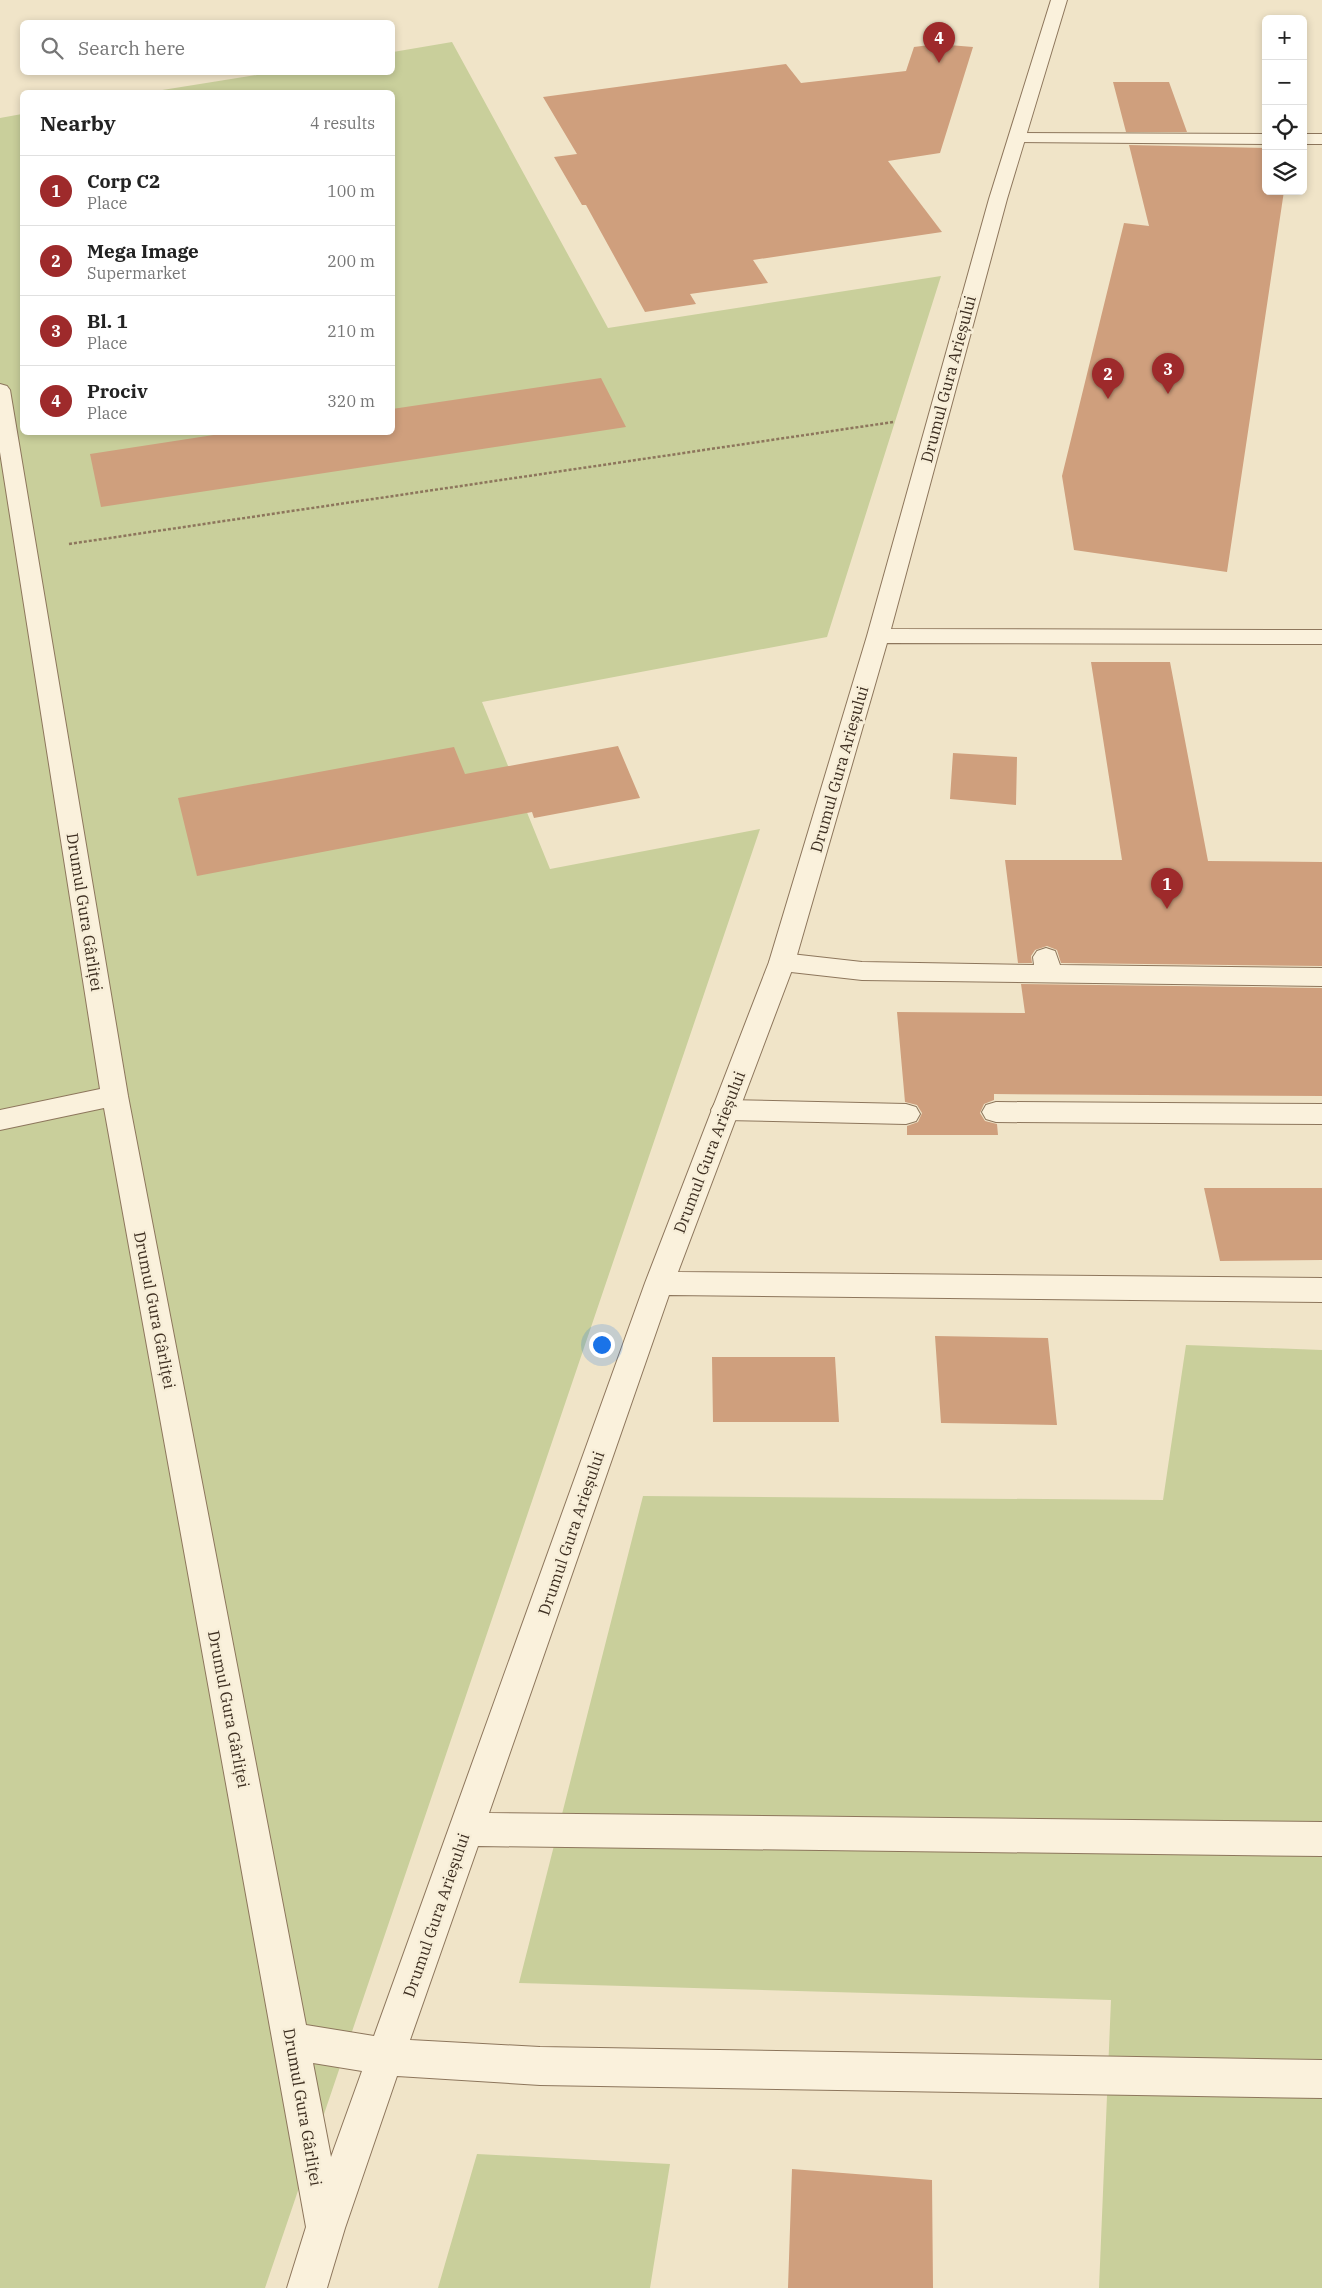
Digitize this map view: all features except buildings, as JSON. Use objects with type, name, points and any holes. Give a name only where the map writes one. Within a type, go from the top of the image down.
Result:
[{"type":"street","name":"Drumul Gura Arieșului","points":[[307,2288],[386,2056],[659,1283],[782,962],[878,636],[1017,138],[1059,0]]},
{"type":"street","points":[[1017,138],[1262,139]]},
{"type":"street","points":[[1307,139],[1322,139]]},
{"type":"street","name":"Drumul Gura Gârliței","points":[[0,390],[115,1096],[326,2228]]},
{"type":"street","points":[[878,636],[1322,637]]},
{"type":"street","points":[[782,962],[862,971],[1047,965],[1322,977]]},
{"type":"street","points":[[0,1120],[115,1096]]},
{"type":"street","points":[[725,1110],[906,1114]]},
{"type":"street","points":[[996,1112],[1322,1114]]},
{"type":"street","points":[[659,1283],[1322,1290]]},
{"type":"street","points":[[466,1829],[1322,1839]]},
{"type":"street","points":[[291,2040],[386,2056],[540,2066],[1322,2080]]},
{"type":"path","points":[[26,550],[904,420],[903,429],[934,431]]},
{"type":"green space","points":[[452,42],[608,328],[941,276],[827,637],[482,702],[550,869],[760,829],[265,2288],[0,2288],[0,118],[20,114],[20,435],[395,435],[395,90],[163,90],[256,75],[395,75],[395,52]]},
{"type":"green space","points":[[1186,1345],[1322,1350],[1322,2288],[1099,2288],[1111,2000],[519,1983],[643,1496],[1163,1500]]},
{"type":"green space","points":[[477,2154],[670,2164],[650,2288],[438,2288]]},
{"type":"place","name":"Prociv","points":[[939,63]]},
{"type":"place","name":"Bl. 1","points":[[1168,394]]},
{"type":"place","name":"Mega Image","points":[[1108,399]]},
{"type":"place","name":"Corp C2","points":[[1167,909]]}]
